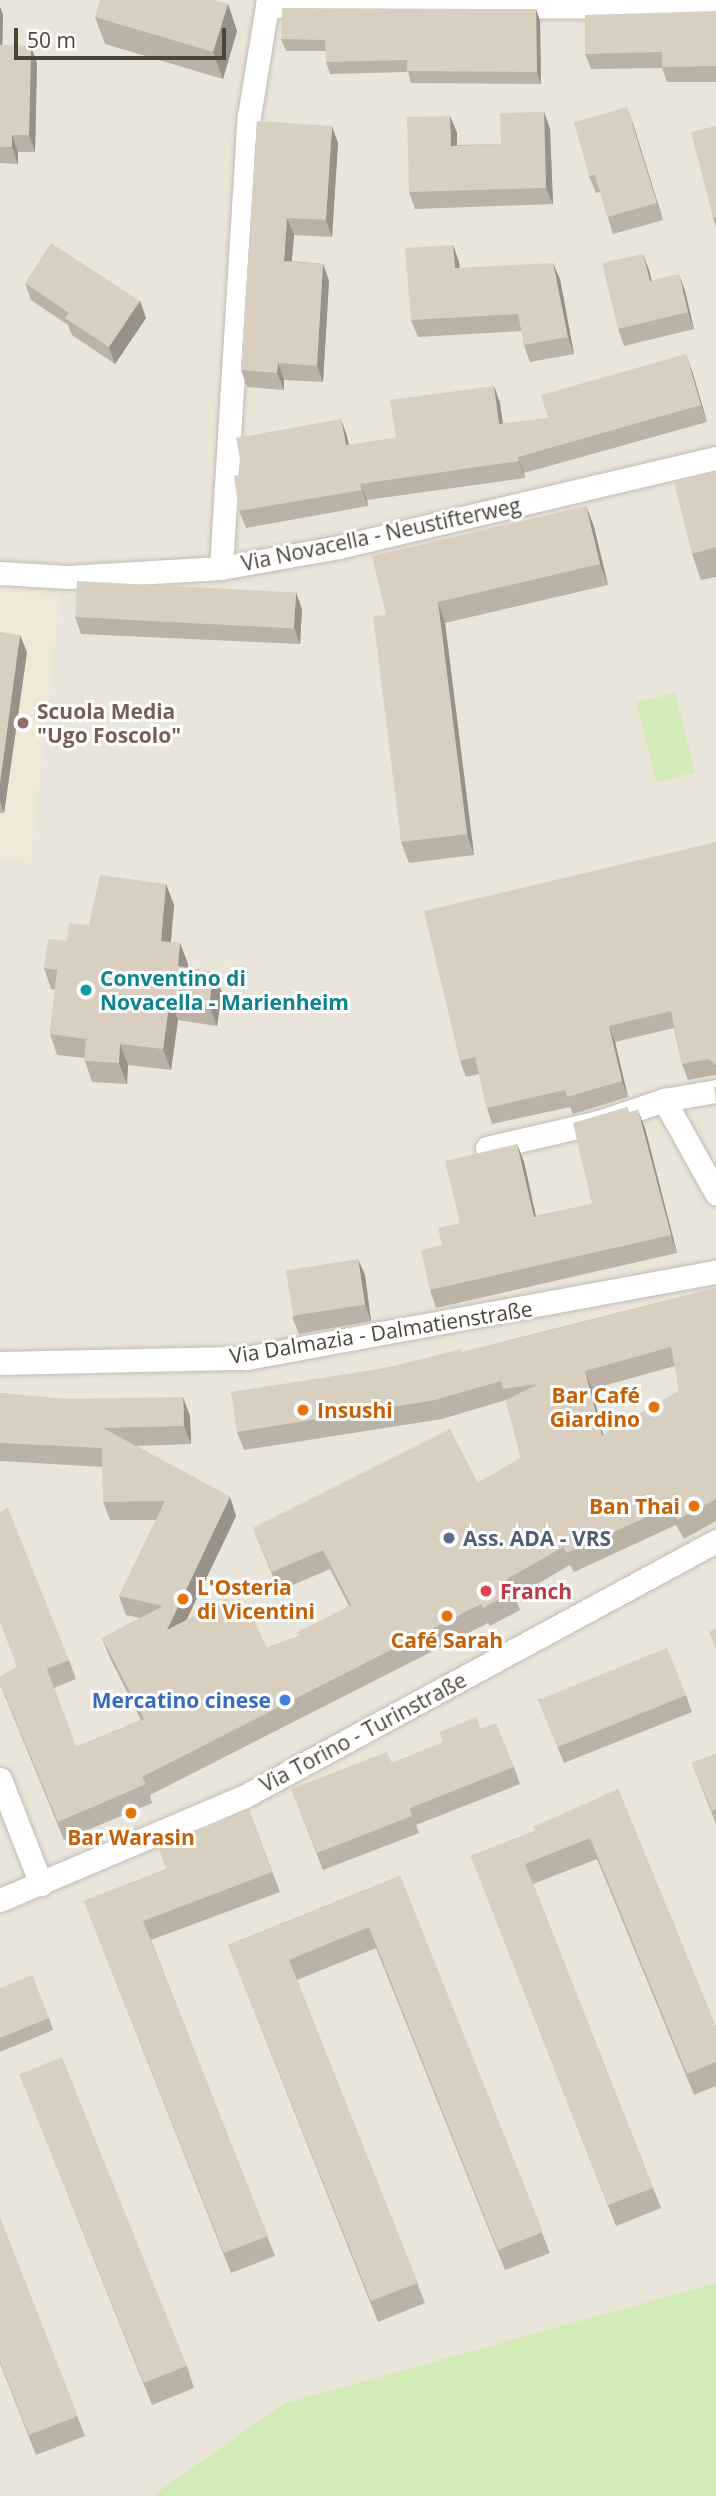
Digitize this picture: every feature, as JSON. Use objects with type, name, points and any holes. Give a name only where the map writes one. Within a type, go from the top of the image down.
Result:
[{"type":"street","points":[[221,568],[249,116],[268,3],[716,7]]},
{"type":"street","name":"Via Novacella - Neustifterweg","points":[[0,573],[68,578],[221,568],[339,547],[716,458]]},
{"type":"street","points":[[487,1148],[599,1122],[664,1100],[716,1091]]},
{"type":"street","points":[[664,1100],[716,1193]]},
{"type":"street","name":"Via Dalmazia - Dalmatienstraße","points":[[0,1363],[246,1358],[716,1272]]},
{"type":"street","name":"Via Torino - Turinstraße","points":[[0,1900],[245,1796],[716,1541]]},
{"type":"street","points":[[0,1779],[41,1884]]},
{"type":"shaded area","points":[[0,0],[716,0],[716,2297],[283,2404],[152,2496],[0,2496]]},
{"type":"shaded area","name":"Scuola Media \"Ugo Foscolo\"","points":[[0,584],[61,586],[30,863],[0,859]]},
{"type":"green space","points":[[675,693],[695,773],[656,782],[636,703]]},
{"type":"green space","points":[[716,2283],[716,2496],[152,2496],[283,2404]]},
{"type":"building","points":[[100,0],[215,0],[228,4],[213,52],[95,17]]},
{"type":"building","points":[[282,8],[536,9],[537,72],[407,71],[407,60],[326,62],[325,40],[281,39]]},
{"type":"building","points":[[716,11],[716,66],[662,67],[662,52],[585,54],[585,15]]},
{"type":"building","points":[[0,45],[31,46],[29,135],[12,135],[12,147],[0,147]]},
{"type":"building","points":[[627,107],[657,203],[607,217],[595,175],[589,176],[574,122]]},
{"type":"building","points":[[544,112],[546,188],[409,192],[407,117],[450,116],[451,146],[501,144],[500,113]]},
{"type":"building","points":[[257,121],[332,126],[326,220],[287,218],[284,261],[323,264],[317,366],[278,363],[277,373],[241,370]]},
{"type":"building","points":[[716,126],[716,217],[713,218],[691,132]]},
{"type":"building","points":[[51,243],[140,301],[109,347],[65,318],[69,313],[25,283]]},
{"type":"building","points":[[453,245],[455,268],[553,263],[568,337],[524,345],[518,314],[411,320],[405,248]]},
{"type":"building","points":[[643,254],[650,281],[679,274],[688,312],[618,329],[602,263]]},
{"type":"building","points":[[686,354],[701,405],[518,457],[519,461],[360,484],[362,490],[239,511],[234,476],[243,474],[236,438],[341,419],[346,445],[396,438],[390,400],[494,386],[499,424],[548,418],[541,395]]},
{"type":"building","points":[[716,472],[716,547],[692,554],[674,482]]},
{"type":"building","points":[[586,506],[600,564],[438,602],[467,834],[401,842],[373,616],[386,615],[372,556]]},
{"type":"building","points":[[77,581],[296,592],[294,628],[75,617]]},
{"type":"building","points":[[0,632],[20,635],[0,783]]},
{"type":"building","points":[[716,842],[716,1065],[708,1059],[682,1064],[671,1011],[609,1026],[622,1081],[567,1097],[565,1090],[487,1108],[475,1057],[460,1061],[424,911]]},
{"type":"building","points":[[100,875],[166,884],[161,941],[180,943],[178,966],[214,972],[209,1005],[170,999],[163,1049],[120,1044],[119,1063],[84,1061],[86,1039],[50,1034],[57,970],[44,968],[48,939],[67,941],[69,923],[89,925]]},
{"type":"building","points":[[627,1107],[629,1112],[638,1110],[671,1235],[430,1290],[421,1250],[442,1245],[438,1228],[460,1223],[445,1161],[517,1144],[534,1217],[592,1204],[573,1123]]},
{"type":"building","points":[[358,1259],[365,1304],[293,1316],[286,1270]]},
{"type":"building","points":[[716,1288],[716,1499],[677,1520],[669,1507],[567,1553],[563,1547],[507,1579],[513,1591],[483,1608],[481,1604],[142,1777],[146,1784],[58,1822],[0,1683],[0,1676],[17,1667],[0,1622],[0,1512],[8,1508],[69,1660],[47,1669],[76,1747],[144,1719],[102,1638],[163,1606],[119,1596],[165,1501],[103,1502],[102,1448],[0,1443],[0,1393],[67,1399],[183,1397],[184,1426],[103,1428],[230,1497],[167,1630],[226,1599],[250,1611],[267,1648],[299,1636],[297,1632],[351,1605],[323,1550],[272,1572],[253,1528],[450,1429],[478,1483],[521,1458],[506,1400],[538,1384],[503,1389],[501,1381],[435,1400],[237,1432],[231,1392],[385,1368],[461,1349],[462,1352]],"holes":[[[671,1347],[679,1391],[602,1436],[585,1371]]]},
{"type":"building","points":[[716,1628],[716,1649],[709,1632]]},
{"type":"building","points":[[667,1648],[686,1695],[557,1747],[538,1700]]},
{"type":"building","points":[[476,1717],[481,1729],[496,1723],[514,1767],[410,1808],[412,1816],[317,1853],[291,1789],[387,1752],[392,1763],[443,1742],[439,1732]]},
{"type":"building","points":[[716,1754],[716,1809],[712,1811],[692,1763]]},
{"type":"building","points":[[618,1789],[716,2027],[716,2062],[687,2074],[590,1838],[525,1864],[653,2188],[608,2205],[471,1856],[535,1831],[533,1827]]},
{"type":"building","points":[[249,1810],[272,1872],[143,1921],[268,2236],[224,2253],[84,1901],[166,1869],[157,1844]]},
{"type":"building","points":[[400,1876],[543,2232],[498,2250],[369,1927],[289,1960],[418,2283],[371,2301],[228,1945]]},
{"type":"building","points":[[32,1975],[49,2018],[0,2038],[0,1988]]},
{"type":"building","points":[[62,2057],[187,2366],[144,2383],[19,2074]]},
{"type":"building","points":[[0,2218],[78,2416],[29,2435],[0,2361]]},
{"type":"place","name":"Scuola Media \"Ugo Foscolo\"","points":[[23,723]]},
{"type":"place","name":"Conventino di Novacella - Marienheim","points":[[86,990]]},
{"type":"place","name":"Bar Café Giardino","points":[[654,1407]]},
{"type":"place","name":"Insushi","points":[[303,1410]]},
{"type":"place","name":"Ban Thai","points":[[694,1506]]},
{"type":"place","name":"Ass. ADA - VRS","points":[[449,1538]]},
{"type":"place","name":"Franch","points":[[486,1591]]},
{"type":"place","name":"L'Osteria di Vicentini","points":[[183,1599]]},
{"type":"place","name":"Café Sarah","points":[[447,1616]]},
{"type":"place","name":"Mercatino cinese","points":[[285,1700]]},
{"type":"place","name":"Bar Warasin","points":[[131,1813]]}]
